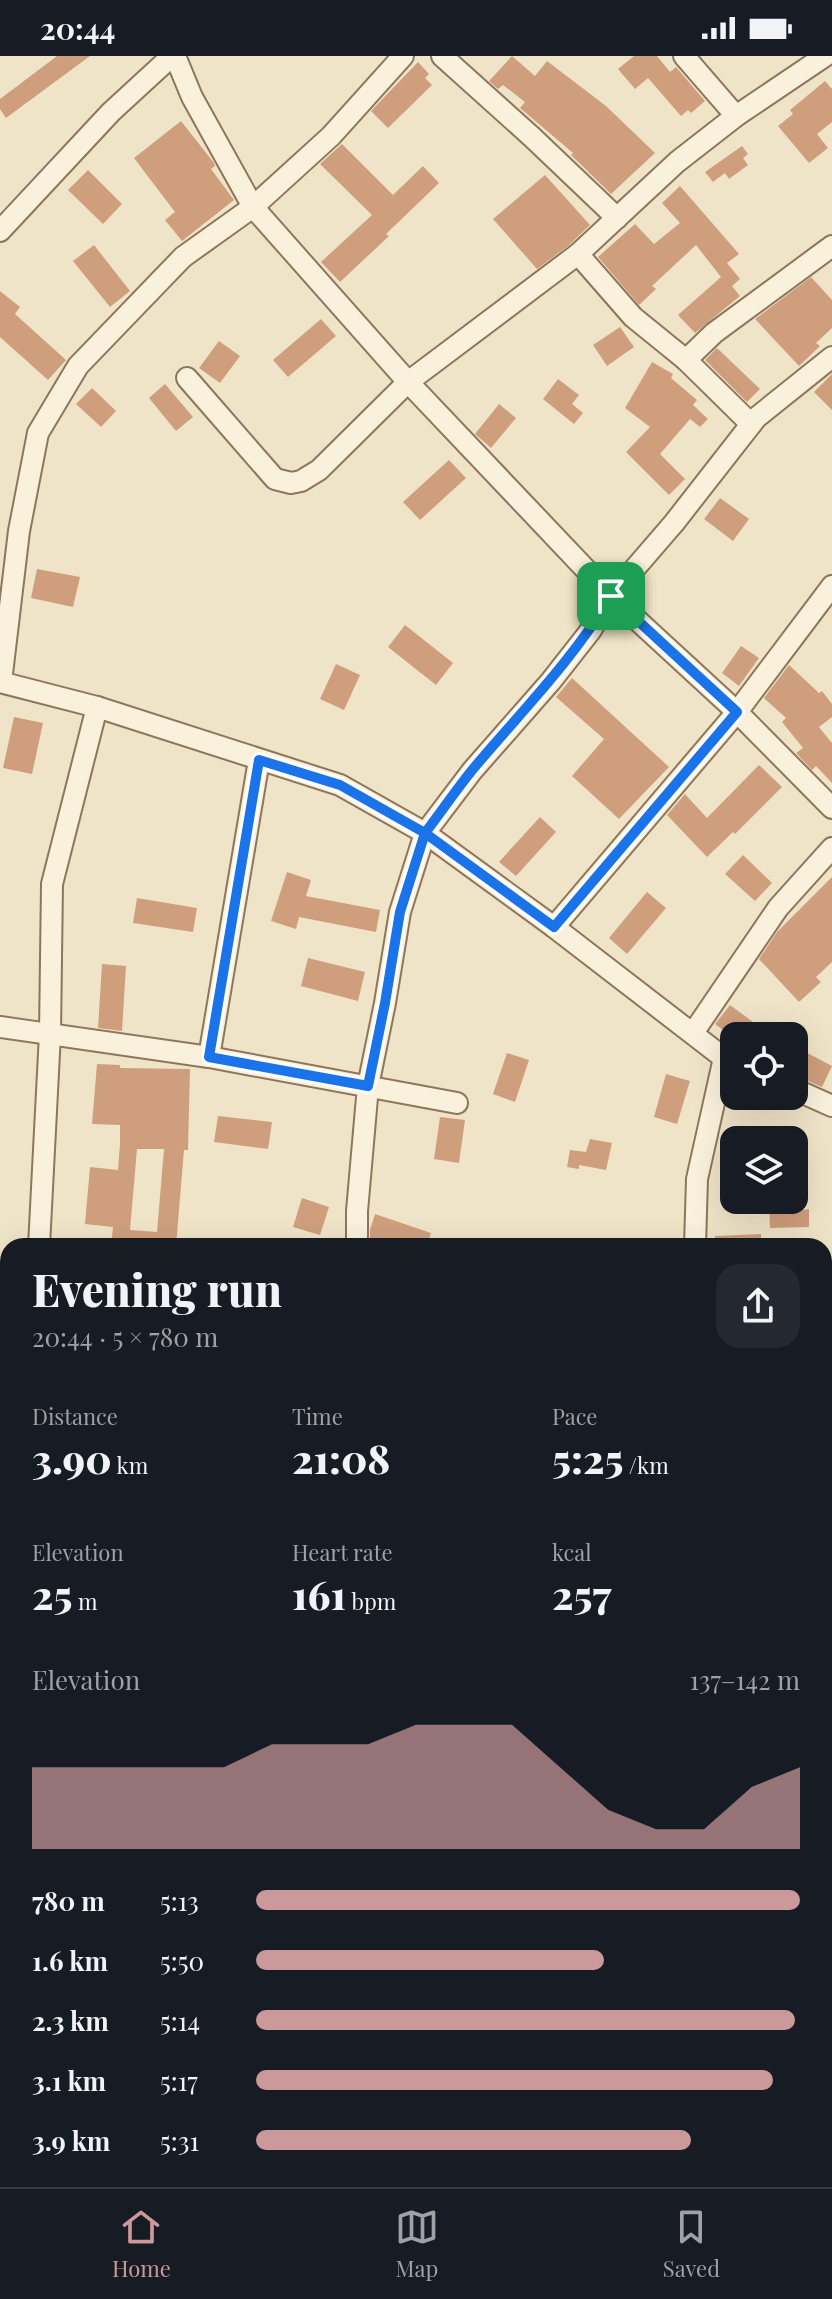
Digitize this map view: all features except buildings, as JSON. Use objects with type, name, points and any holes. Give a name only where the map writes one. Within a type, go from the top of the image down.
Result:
[{"type":"street","points":[[0,231],[111,112],[174,56],[192,97],[253,207],[408,382],[611,596],[737,712],[832,808]]},
{"type":"street","points":[[403,56],[331,136],[253,207],[183,257],[78,366],[38,433],[19,531],[0,682],[97,707],[340,785],[425,833],[720,1053]]},
{"type":"street","points":[[442,56],[617,218]]},
{"type":"street","points":[[684,56],[736,116]]},
{"type":"street","points":[[187,378],[275,479],[291,483],[301,481],[319,470],[408,382],[578,254],[677,162],[736,116],[825,56]]},
{"type":"street","points":[[686,360],[714,333],[832,246]]},
{"type":"street","points":[[578,254],[633,317],[686,360],[751,424]]},
{"type":"street","points":[[357,1238],[368,1086],[400,912],[425,833],[472,771],[551,681],[583,640],[611,596],[674,523],[756,418],[832,357]]},
{"type":"street","points":[[554,927],[737,712],[832,586]]},
{"type":"street","points":[[39,1238],[50,1034],[52,884],[97,707]]},
{"type":"street","points":[[209,1057],[259,760]]},
{"type":"street","points":[[693,1033],[778,908],[832,848]]},
{"type":"street","points":[[0,1027],[209,1057],[457,1103]]},
{"type":"street","points":[[695,1238],[697,1179],[720,1093]]},
{"type":"street","points":[[808,1095],[832,1106]]},
{"type":"route","points":[[611,596],[591,630],[551,681],[472,771],[425,833],[340,785],[259,760],[209,1057],[368,1086],[400,912],[425,833],[554,927],[737,712],[611,596]]}]
